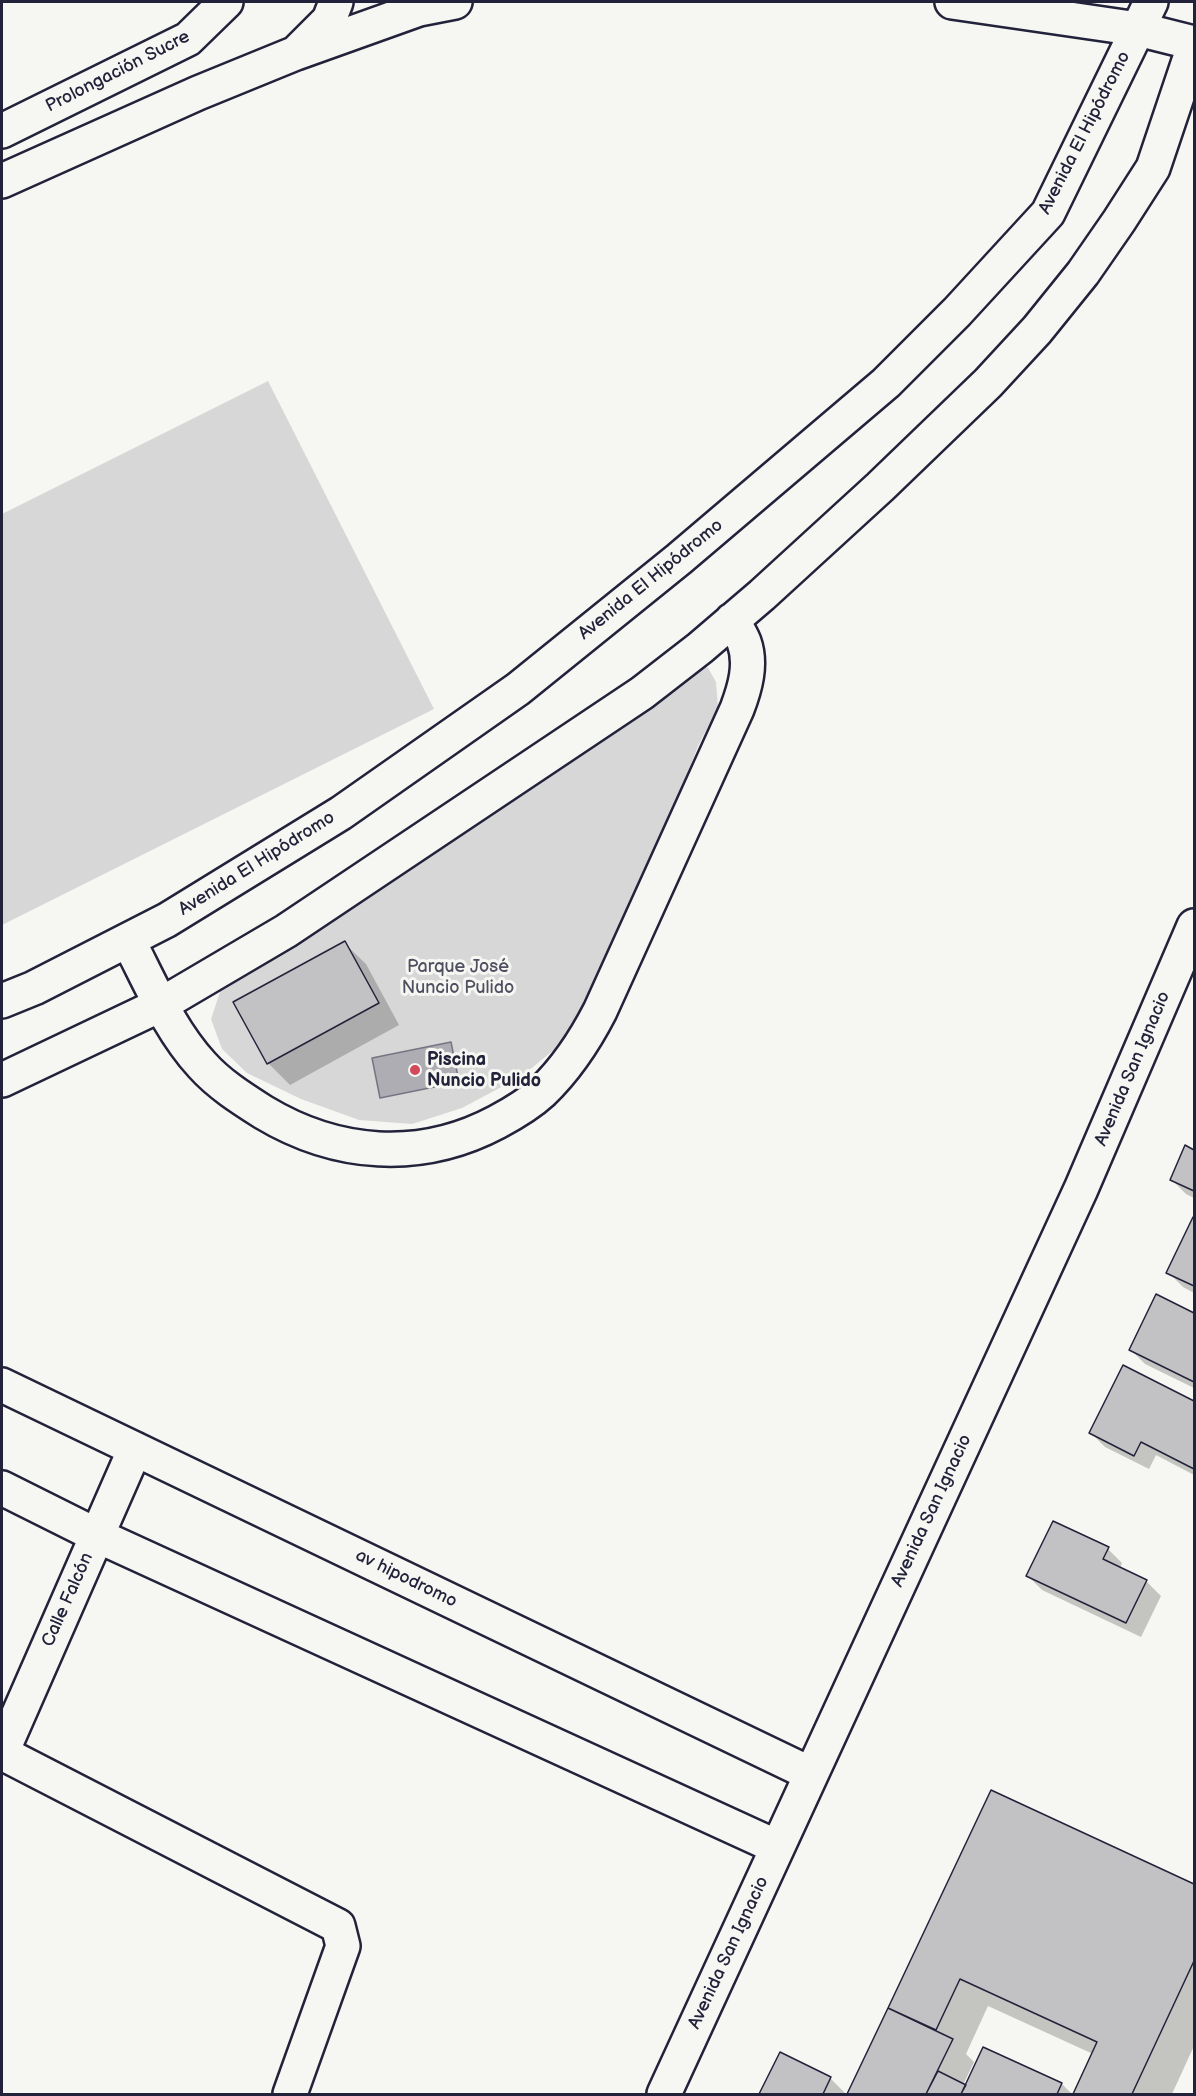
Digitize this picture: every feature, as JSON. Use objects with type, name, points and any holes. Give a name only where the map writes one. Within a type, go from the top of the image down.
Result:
[{"type":"street","name":"Prolongación Sucre","points":[[2,131],[188,39],[226,2]]},
{"type":"street","points":[[296,53],[329,20],[336,2]]},
{"type":"street","points":[[2,181],[198,93],[296,53],[419,9],[455,2]]},
{"type":"street","points":[[2,1080],[162,1004],[286,931],[642,693],[700,648],[880,487],[988,383],[1037,330],[1119,221],[1153,168],[1194,45],[1144,15],[952,2]]},
{"type":"street","name":"Avenida El Hipódromo","points":[[2,1001],[34,988],[167,920],[341,813],[518,688],[679,559],[886,383],[957,312],[1048,213],[1144,15]]},
{"type":"street","points":[[128,940],[183,1040],[203,1066],[229,1089],[257,1108],[307,1135],[360,1148],[414,1148],[449,1142],[513,1114],[540,1094],[564,1069],[584,1042],[737,709],[744,692],[747,673],[744,642],[732,620]]},
{"type":"street","name":"Avenida San Ignacio","points":[[664,2094],[1081,1188],[1194,926]]},
{"type":"street","name":"av hipodromo","points":[[2,1385],[811,1774]]},
{"type":"street","name":"Calle Falcón","points":[[2,1753],[135,1449]]},
{"type":"street","points":[[2,1488],[96,1535],[777,1847]]},
{"type":"street","points":[[2,1753],[338,1926],[343,1946],[290,2094]]},
{"type":"green space","points":[[268,381],[434,709],[2,925],[2,514]]},
{"type":"green space","name":"Parque José Nuncio Pulido","points":[[696,663],[708,668],[716,682],[718,707],[698,746],[642,891],[593,1002],[561,1044],[522,1076],[462,1108],[412,1124],[359,1120],[301,1099],[247,1073],[222,1049],[211,1019],[220,992],[339,918],[587,747]]},
{"type":"shaded area","name":"Piscina Nuncio Pulido","points":[[451,1042],[459,1082],[380,1098],[372,1058]]},
{"type":"building","points":[[345,941],[379,1003],[267,1064],[233,1002]]},
{"type":"building","points":[[1185,1145],[1194,1150],[1194,1191],[1170,1180]]},
{"type":"building","points":[[1194,1218],[1194,1286],[1166,1273]]},
{"type":"building","points":[[1156,1294],[1194,1313],[1194,1382],[1129,1350]]},
{"type":"building","points":[[1123,1365],[1194,1401],[1194,1469],[1141,1442],[1134,1456],[1089,1433]]},
{"type":"building","points":[[1053,1521],[1109,1547],[1103,1559],[1147,1580],[1126,1623],[1026,1576]]},
{"type":"building","points":[[991,1790],[1194,1884],[1194,1961],[1132,2094],[1073,2094],[1097,2042],[960,1979],[936,2030],[888,2008]]},
{"type":"building","points":[[888,2008],[953,2039],[926,2094],[847,2094]]},
{"type":"building","points":[[983,2047],[1062,2083],[1057,2094],[961,2094]]},
{"type":"building","points":[[780,2052],[831,2077],[823,2094],[759,2094]]},
{"type":"building","points":[[938,2071],[966,2085],[961,2094],[926,2094]]},
{"type":"place","name":"Piscina Nuncio Pulido","points":[[415,1070]]}]
